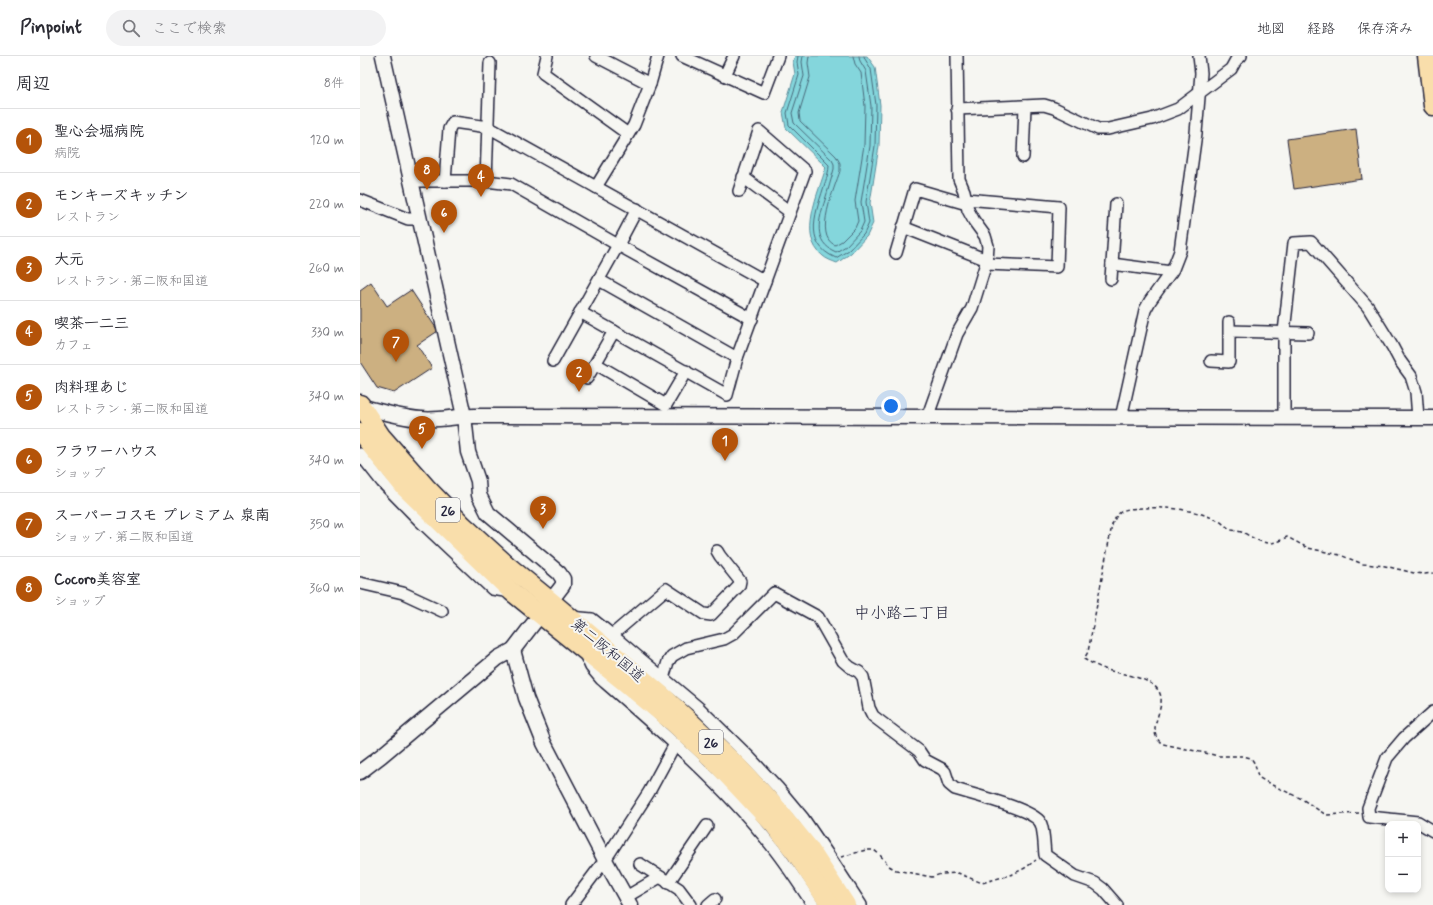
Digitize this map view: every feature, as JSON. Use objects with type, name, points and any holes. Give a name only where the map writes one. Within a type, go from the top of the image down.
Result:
[{"type":"main road","points":[[1427,56],[1433,106]]},
{"type":"main road","name":"第二阪和国道","points":[[361,406],[381,436],[426,488],[463,525],[506,565],[662,695],[738,766],[775,806],[809,848],[846,905]]},
{"type":"main road","name":"第二阪和国道","points":[[360,432],[406,488],[512,592],[671,721],[714,760],[749,796],[773,824],[797,855],[830,905]]},
{"type":"street","points":[[360,772],[498,658],[513,650],[552,602],[563,585],[563,578],[559,573],[488,513],[479,496],[478,481],[468,452],[464,416],[383,56]]},
{"type":"street","points":[[547,56],[542,74],[628,134]]},
{"type":"street","points":[[596,56],[650,84]]},
{"type":"street","points":[[596,187],[634,125],[650,84],[658,56]]},
{"type":"street","points":[[682,56],[764,93],[778,56]]},
{"type":"street","points":[[725,75],[734,56]]},
{"type":"street","points":[[927,418],[957,334],[972,308],[987,262],[988,246],[985,236],[968,210],[959,179],[957,56]]},
{"type":"street","points":[[1121,418],[1145,310],[1171,272],[1180,250],[1196,133],[1201,72],[1199,56]]},
{"type":"street","points":[[957,109],[1044,105],[1054,108],[1098,129],[1108,129],[1152,119],[1178,109],[1231,69],[1236,60],[1241,56]]},
{"type":"street","points":[[486,181],[490,63]]},
{"type":"street","points":[[1023,156],[1025,106]]},
{"type":"street","points":[[445,182],[449,129],[453,122],[488,126],[765,280]]},
{"type":"street","points":[[580,312],[727,395],[737,358],[805,172],[759,131],[739,191]]},
{"type":"street","points":[[743,177],[790,212]]},
{"type":"street","points":[[410,181],[486,181],[511,184],[618,246],[752,319]]},
{"type":"street","points":[[896,252],[903,227],[915,189],[966,201],[1059,206],[1057,267],[987,262],[903,227]]},
{"type":"street","points":[[360,200],[408,219],[419,219]]},
{"type":"street","points":[[1111,279],[1116,204]]},
{"type":"street","points":[[553,361],[618,246],[637,209]]},
{"type":"street","points":[[1284,417],[1284,332],[1294,243],[1311,242],[1368,307],[1400,361],[1411,376],[1416,392],[1418,418]]},
{"type":"street","points":[[1112,264],[1171,272]]},
{"type":"street","points":[[599,280],[737,358]]},
{"type":"street","points":[[1211,361],[1229,362],[1230,326],[1308,333]]},
{"type":"street","points":[[587,378],[614,332]]},
{"type":"street","points":[[596,364],[666,405],[686,372]]},
{"type":"street","points":[[361,406],[420,420],[444,420],[464,416],[1433,418]]},
{"type":"street","points":[[360,454],[382,482],[415,516],[492,589],[512,592]]},
{"type":"street","points":[[612,635],[666,589],[704,614],[711,615],[739,586],[740,581],[717,551]]},
{"type":"street","points":[[360,583],[404,593],[442,611]]},
{"type":"street","points":[[663,678],[668,662],[672,656],[686,648],[724,639],[733,634],[774,592],[818,617],[843,661],[859,672],[863,677],[872,716],[919,751],[925,760],[942,769],[945,772],[949,784],[955,789],[1014,807],[1039,820],[1042,826],[1045,855],[1075,876],[1095,883],[1103,889],[1117,905]]},
{"type":"street","points":[[570,617],[592,619],[699,708],[764,773],[803,818],[861,905]]},
{"type":"street","points":[[582,648],[591,668],[601,679],[675,744],[722,789],[771,845],[813,905]]},
{"type":"street","points":[[513,650],[526,698],[544,743],[604,860],[628,901],[664,880],[706,826]]},
{"type":"street","points":[[1433,712],[1404,738],[1387,758],[1368,808],[1370,815],[1369,817],[1418,822],[1433,831]]},
{"type":"street","points":[[571,905],[604,860],[649,792],[675,744]]},
{"type":"street","points":[[640,864],[678,889],[691,905]]},
{"type":"path","points":[[1370,815],[1356,812],[1326,815],[1302,799],[1258,777],[1255,764],[1251,758],[1244,756],[1220,756],[1163,744],[1157,740],[1154,733],[1161,696],[1158,689],[1147,681],[1105,669],[1084,659],[1088,652],[1112,525],[1115,515],[1122,511],[1158,507],[1182,509],[1196,512],[1220,522],[1231,529],[1242,532],[1263,542],[1273,543],[1286,537],[1308,548],[1340,555],[1363,564],[1385,566],[1414,573],[1433,574]]},
{"type":"path","points":[[831,859],[866,850],[874,850],[889,866],[896,870],[932,877],[941,874],[958,873],[982,883],[1013,874],[1025,868],[1039,857],[1045,855]]},
{"type":"water","points":[[795,56],[867,56],[875,67],[880,105],[879,146],[870,203],[873,223],[867,236],[851,253],[837,263],[823,256],[815,247],[812,237],[812,213],[826,167],[786,128],[783,112],[795,74],[793,62]]},
{"type":"building","points":[[1356,129],[1362,179],[1294,189],[1287,139]]},
{"type":"building","points":[[371,282],[387,306],[411,290],[438,331],[417,345],[432,368],[394,393],[377,388],[360,362],[360,290]]},
{"type":"place","name":"Cocoro美容室","points":[[427,190]]},
{"type":"place","name":"喫茶一二三","points":[[481,197]]},
{"type":"place","name":"フラワーハウス","points":[[444,233]]},
{"type":"place","name":"スーパーコスモ プレミアム 泉南","points":[[396,362]]},
{"type":"place","name":"モンキーズキッチン","points":[[579,392]]},
{"type":"place","name":"肉料理あじ","points":[[422,449]]},
{"type":"place","name":"聖心会堀病院","points":[[725,461]]},
{"type":"place","name":"大元","points":[[543,529]]},
{"type":"district","name":"中小路二丁目","points":[[902,612]]}]
